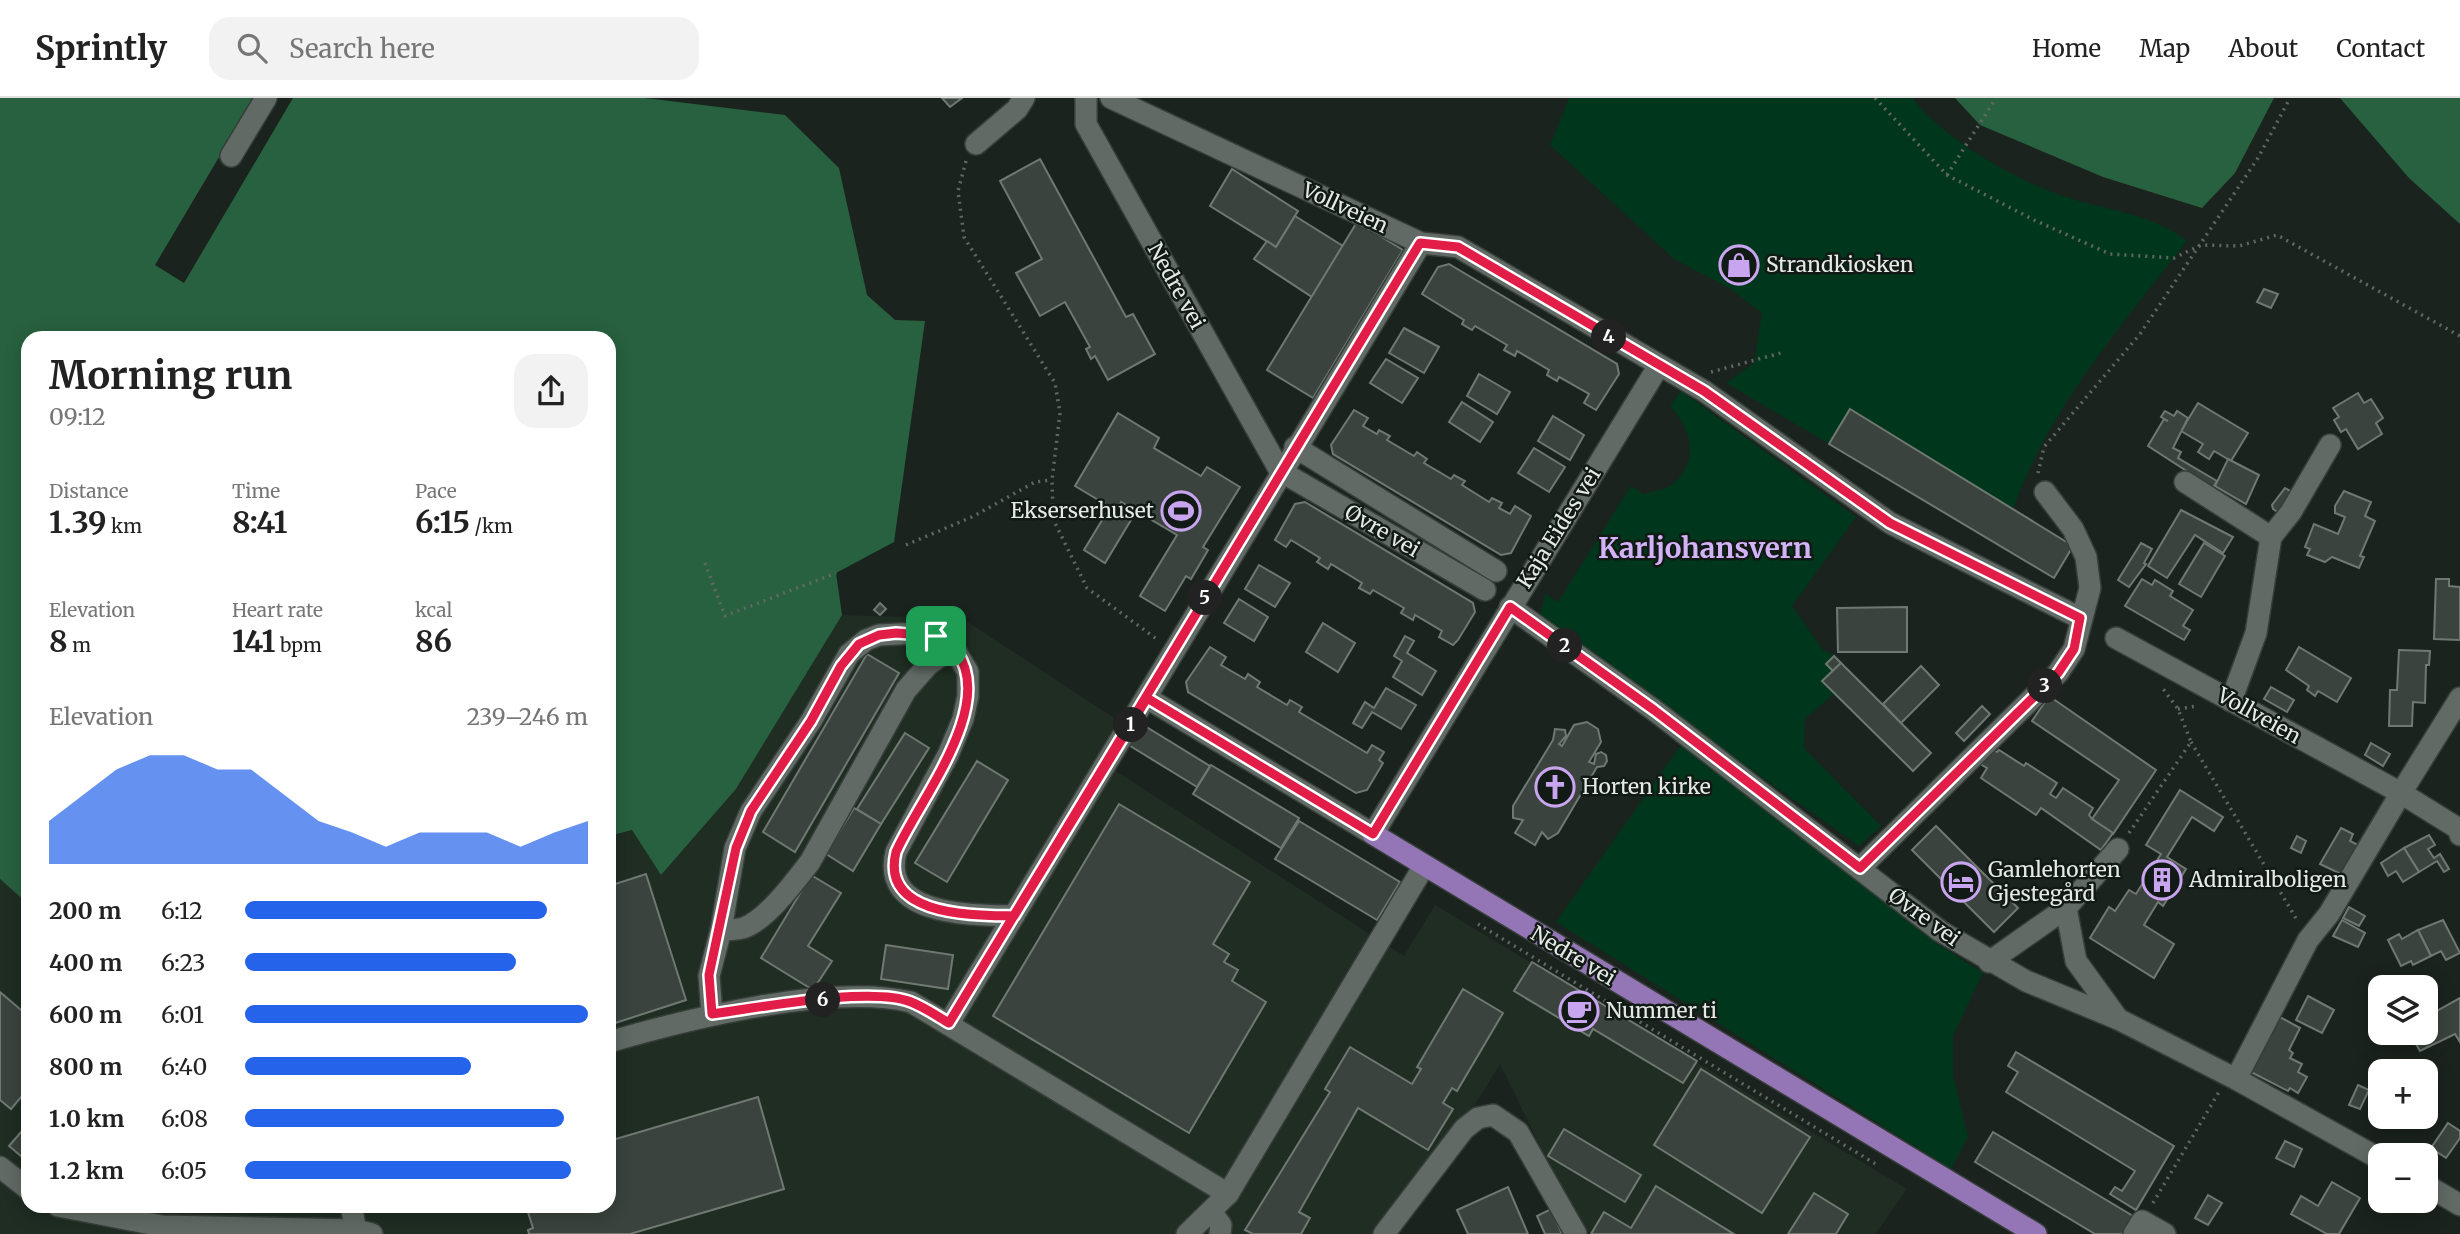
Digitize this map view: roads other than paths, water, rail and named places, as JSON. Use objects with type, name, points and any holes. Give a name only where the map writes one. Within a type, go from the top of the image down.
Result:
[{"type":"main road","name":"Nedre vei","points":[[1373,834],[2036,1234]]},
{"type":"street","points":[[231,156],[266,98]]},
{"type":"street","points":[[976,144],[1017,109],[1024,98]]},
{"type":"street","name":"Nedre vei","points":[[1086,98],[1086,124],[1280,471]]},
{"type":"street","name":"Vollveien","points":[[1111,98],[1420,243],[1458,247],[1658,367],[1704,391],[1890,523],[2080,618]]},
{"type":"street","points":[[949,1023],[1420,243]]},
{"type":"street","name":"Kaja Eides vei","points":[[1373,834],[1658,367]]},
{"type":"street","points":[[2231,701],[2256,633],[2271,537],[2291,512],[2330,444]]},
{"type":"street","name":"Øvre vei","points":[[1295,447],[1496,571]]},
{"type":"street","name":"Øvre vei","points":[[1280,471],[1485,590]]},
{"type":"street","points":[[2185,482],[2271,537]]},
{"type":"street","points":[[1860,868],[2058,673],[2074,649],[2090,588],[2086,557],[2073,529],[2045,492]]},
{"type":"street","name":"Øvre vei","points":[[1510,607],[1654,710],[1940,931],[1989,962],[2026,981],[2118,1019],[2233,1077],[2368,1152]]},
{"type":"street","points":[[712,1014],[709,975],[721,930],[736,848],[747,820],[849,654],[866,640],[896,633],[936,636],[953,647],[968,671],[968,696],[963,719],[948,755],[902,839],[894,860],[894,870],[904,891],[928,907],[959,914],[1014,916]]},
{"type":"street","name":"Vollveien","points":[[2116,638],[2401,793],[2460,831]]},
{"type":"street","points":[[721,930],[745,928],[755,922],[798,878],[906,690],[928,665],[953,647]]},
{"type":"street","name":"Nedre vei","points":[[1147,698],[1373,834]]},
{"type":"street","points":[[2233,1077],[2308,940],[2329,914],[2460,698]]},
{"type":"street","points":[[1989,962],[2066,908],[2118,849]]},
{"type":"street","points":[[1187,1234],[1212,1213],[1228,1194],[1424,866]]},
{"type":"street","points":[[2066,908],[2076,961],[2118,1019]]},
{"type":"street","points":[[616,1040],[712,1014],[843,998],[892,998],[911,1002],[1228,1194]]},
{"type":"street","points":[[1384,1234],[1464,1129],[1478,1118],[1493,1115],[1518,1132],[1576,1234]]},
{"type":"street","points":[[0,1167],[21,1184]]},
{"type":"street","points":[[2438,1192],[2460,1204]]},
{"type":"street","points":[[94,1213],[162,1226],[364,1232],[355,1213]]},
{"type":"street","points":[[1212,1213],[1221,1225],[1220,1234]]},
{"type":"street","points":[[2138,1228],[2165,1234]]},
{"type":"place","name":"Strandkiosken","points":[[1739,265]]},
{"type":"place","name":"Ekserserhuset","points":[[1181,511]]},
{"type":"place","name":"Horten kirke","points":[[1555,787]]},
{"type":"place","name":"Admiralboligen","points":[[2162,880]]},
{"type":"place","name":"Gamlehorten Gjestegård","points":[[1961,882]]},
{"type":"place","name":"Nummer ti","points":[[1579,1011]]},
{"type":"district","name":"Karljohansvern","points":[[1705,548]]}]
